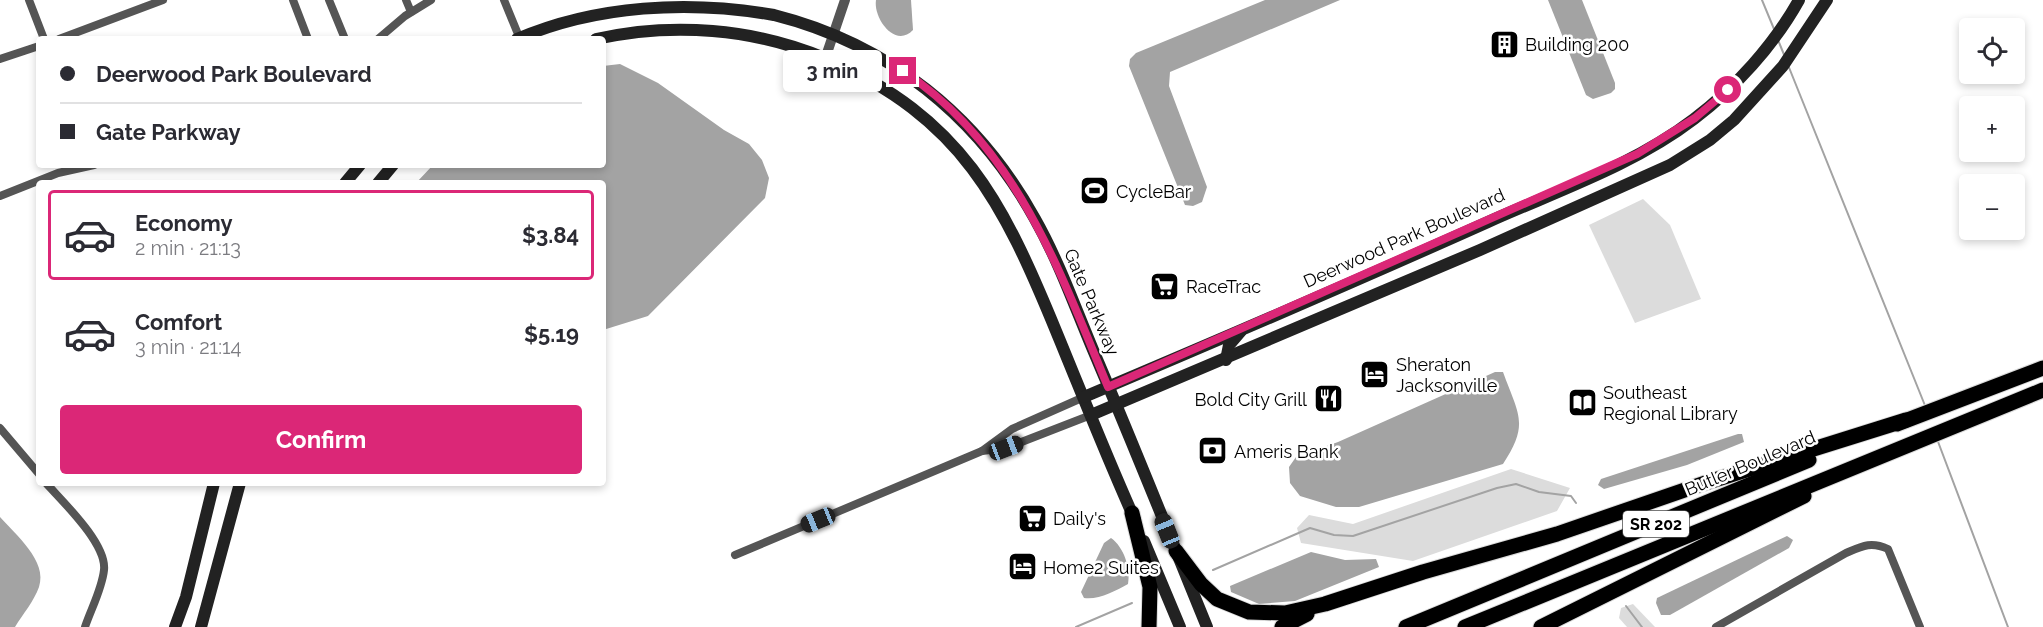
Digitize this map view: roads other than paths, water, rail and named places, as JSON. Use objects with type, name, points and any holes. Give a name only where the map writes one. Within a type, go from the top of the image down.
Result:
[{"type":"highway","name":"Butler Boulevard","points":[[1406,627],[1906,420],[2043,368]]},
{"type":"highway","name":"SR 202","points":[[1465,627],[2043,390]]},
{"type":"highway","points":[[1176,551],[1209,592],[1238,609],[1271,614],[1326,604],[1423,572],[1557,534],[1706,483],[1906,420]]},
{"type":"highway","points":[[1540,627],[1915,441]]},
{"type":"highway","points":[[1132,513],[1150,587],[1149,627]]},
{"type":"highway","points":[[1282,627],[1326,604]]},
{"type":"main road","name":"Deerwood Park Boulevard","points":[[1091,415],[1226,360],[1655,173],[1710,140],[1734,120],[1806,34],[1827,0]]},
{"type":"main road","name":"Gate Parkway","points":[[526,36],[545,27],[604,10],[682,2],[760,11],[834,34],[923,84],[973,132],[993,155],[1035,219],[1108,387],[1207,627]]},
{"type":"main road","name":"Deerwood Park Boulevard","points":[[1084,397],[1637,154],[1695,118],[1728,90],[1756,59],[1798,2]]},
{"type":"main road","points":[[606,38],[671,28],[700,30],[786,44],[862,75],[902,101],[943,136],[979,176],[1019,242],[1180,627]]},
{"type":"main road","points":[[348,180],[358,168]]},
{"type":"main road","points":[[380,180],[390,168]]},
{"type":"main road","points":[[1226,360],[1229,345],[1244,328]]},
{"type":"main road","points":[[175,627],[186,597],[213,486]]},
{"type":"main road","points":[[201,627],[239,486]]},
{"type":"street","points":[[29,0],[43,36]]},
{"type":"street","points":[[67,36],[163,0]]},
{"type":"street","points":[[293,0],[307,36]]},
{"type":"street","points":[[329,0],[344,36]]},
{"type":"street","points":[[406,0],[411,12]]},
{"type":"street","points":[[382,36],[430,0]]},
{"type":"street","points":[[504,0],[518,36]]},
{"type":"street","points":[[825,59],[845,0]]},
{"type":"street","points":[[0,59],[36,47]]},
{"type":"street","points":[[40,180],[80,168]]},
{"type":"street","points":[[0,196],[36,182]]},
{"type":"street","name":"Deerwood Park Boulevard","points":[[735,555],[982,451],[1012,429],[1084,397]]},
{"type":"street","name":"Deerwood Park Boulevard","points":[[982,451],[1006,448],[1091,415]]},
{"type":"street","points":[[0,428],[36,470]]},
{"type":"street","points":[[48,486],[100,550],[104,570],[85,627]]},
{"type":"street","points":[[1716,627],[1846,553],[1868,543],[1876,543],[1888,549],[1920,627]]},
{"type":"waterway","points":[[1762,0],[1774,29]]},
{"type":"waterway","points":[[1778,40],[1785,57]]},
{"type":"waterway","points":[[1788,65],[1926,408]]},
{"type":"waterway","points":[[1937,439],[2008,627]]},
{"type":"waterway","points":[[1213,570],[1310,528],[1334,535],[1353,536],[1497,488],[1516,484],[1539,492],[1571,496],[1576,503]]},
{"type":"waterway","points":[[1076,627],[1132,603]]},
{"type":"waterway","points":[[1626,606],[1642,627]]},
{"type":"place","name":"Building 200","points":[[1504,44]]},
{"type":"place","name":"CycleBar","points":[[1095,191]]},
{"type":"place","name":"RaceTrac","points":[[1165,286]]},
{"type":"place","name":"Sheraton Jacksonville","points":[[1375,374]]},
{"type":"place","name":"Bold City Grill","points":[[1328,399]]},
{"type":"place","name":"Southeast Regional Library","points":[[1582,402]]},
{"type":"place","name":"Ameris Bank","points":[[1213,451]]},
{"type":"place","name":"Daily's","points":[[1032,518]]},
{"type":"place","name":"Home2 Suites","points":[[1022,567]]}]
